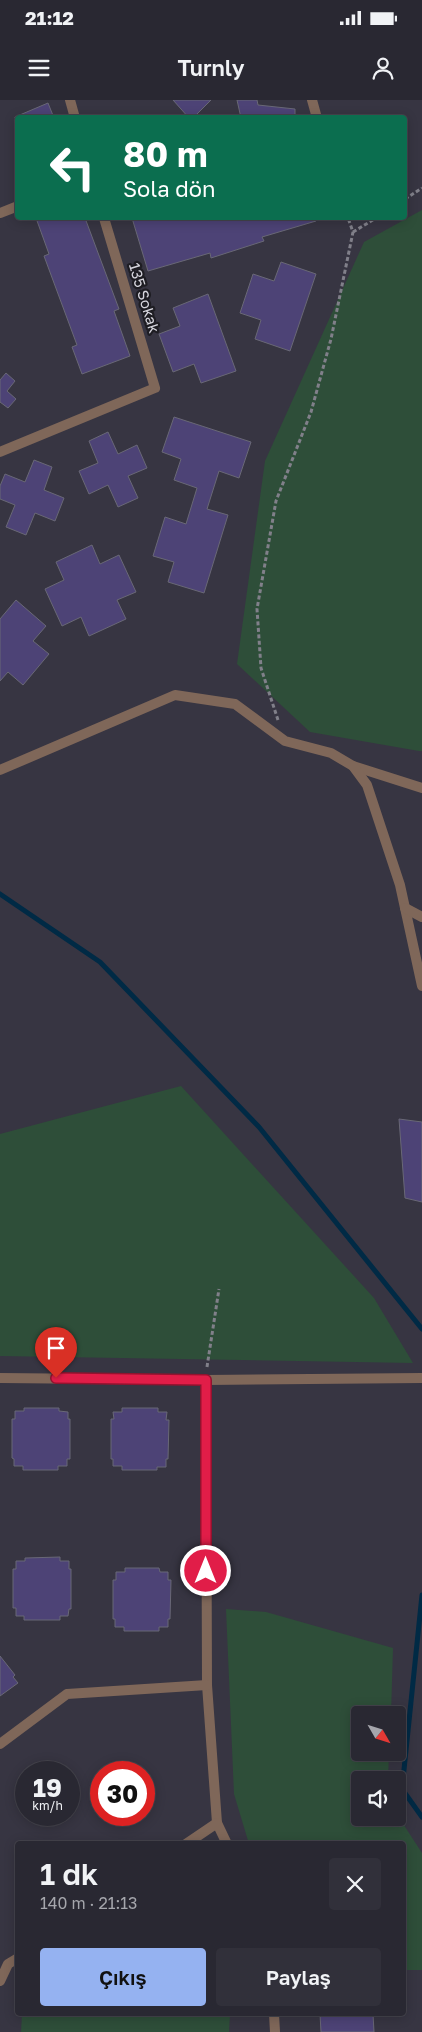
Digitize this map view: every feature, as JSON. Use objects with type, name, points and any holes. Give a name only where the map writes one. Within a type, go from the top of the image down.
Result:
[{"type":"street","points":[[70,100],[74,115]]},
{"type":"street","points":[[312,100],[316,115]]},
{"type":"street","points":[[0,213],[15,207]]},
{"type":"street","name":"135 Sokak","points":[[0,452],[156,388],[105,220]]},
{"type":"street","points":[[0,770],[175,695],[236,704],[285,740],[331,753],[353,766],[422,788]]},
{"type":"street","points":[[353,766],[367,785],[400,885],[422,986]]},
{"type":"street","points":[[404,908],[422,917]]},
{"type":"street","points":[[0,1378],[206,1380],[422,1378]]},
{"type":"street","points":[[206,1380],[207,1686],[217,1823],[226,1841]]},
{"type":"street","points":[[0,1744],[67,1694],[207,1686]]},
{"type":"street","points":[[190,1841],[217,1823]]},
{"type":"street","points":[[0,1981],[8,1964],[15,1960]]},
{"type":"street","points":[[274,2016],[275,2032]]},
{"type":"path","points":[[407,198],[422,188]]},
{"type":"path","points":[[285,740],[261,668],[257,610],[276,501],[311,412],[331,339],[353,232],[349,220]]},
{"type":"path","points":[[353,232],[373,220]]},
{"type":"path","points":[[206,1380],[219,1289]]},
{"type":"green space","points":[[422,210],[422,751],[310,732],[237,664],[265,461],[364,242],[407,220]]},
{"type":"green space","points":[[181,1086],[374,1298],[413,1363],[0,1356],[0,1134]]},
{"type":"green space","points":[[226,1609],[266,1612],[393,1648],[391,1706],[351,1706],[351,1761],[389,1761],[388,1771],[351,1771],[351,1826],[404,1826],[422,1853],[422,1970],[406,1970],[406,1841],[248,1841],[234,1794]]},
{"type":"green space","points":[[22,2016],[230,2016],[229,2032],[21,2032]]},
{"type":"building","points":[[173,100],[211,100],[196,115],[186,115]]},
{"type":"building","points":[[237,100],[257,100],[258,105],[295,109],[295,115],[240,115]]},
{"type":"building","points":[[48,103],[53,115],[20,115]]},
{"type":"building","points":[[37,220],[86,220],[119,309],[114,311],[130,356],[82,374],[72,347],[77,345],[44,256],[49,254]]},
{"type":"building","points":[[133,220],[316,220],[262,237],[264,241],[211,258],[210,253],[148,271]]},
{"type":"building","points":[[281,262],[316,274],[290,351],[255,339],[261,320],[240,313],[253,274],[274,281]]},
{"type":"building","points":[[208,294],[236,371],[201,383],[194,364],[173,372],[159,334],[180,326],[173,308]]},
{"type":"building","points":[[6,373],[15,381],[7,391],[16,399],[8,408],[0,402],[0,380]]},
{"type":"building","points":[[174,417],[251,442],[239,478],[219,471],[207,509],[228,515],[204,593],[168,582],[174,562],[153,556],[165,517],[186,524],[197,488],[174,480],[181,459],[162,452]]},
{"type":"building","points":[[108,432],[118,454],[137,445],[147,468],[128,476],[138,498],[118,507],[108,485],[89,494],[79,471],[98,463],[89,441]]},
{"type":"building","points":[[34,460],[52,467],[44,490],[64,498],[55,521],[35,513],[26,535],[6,527],[15,505],[0,499],[0,486],[5,474],[25,482]]},
{"type":"building","points":[[92,545],[100,564],[119,555],[136,592],[117,600],[126,619],[89,636],[81,617],[62,626],[45,589],[64,580],[56,562]]},
{"type":"building","points":[[16,600],[46,626],[33,641],[49,654],[23,685],[8,672],[0,681],[0,619]]},
{"type":"building","points":[[399,1119],[422,1122],[422,1202],[405,1198]]},
{"type":"building","points":[[24,1408],[59,1408],[59,1411],[68,1412],[68,1419],[70,1419],[70,1459],[67,1459],[67,1466],[58,1466],[58,1470],[23,1470],[23,1466],[14,1466],[14,1459],[12,1458],[12,1419],[15,1419],[15,1411],[24,1411]]},
{"type":"building","points":[[122,1408],[158,1408],[158,1412],[167,1412],[166,1420],[169,1420],[166,1467],[157,1467],[157,1470],[122,1470],[122,1466],[113,1466],[113,1459],[111,1459],[111,1419],[114,1419],[113,1412],[122,1412]]},
{"type":"building","points":[[60,1557],[60,1561],[69,1561],[69,1569],[71,1569],[71,1609],[69,1609],[68,1616],[60,1616],[60,1620],[24,1620],[24,1616],[16,1616],[16,1608],[13,1608],[13,1569],[16,1569],[16,1561],[25,1561],[25,1558]]},
{"type":"building","points":[[125,1568],[159,1568],[160,1572],[168,1572],[168,1580],[171,1580],[168,1627],[159,1627],[159,1631],[124,1631],[124,1627],[115,1627],[115,1619],[113,1619],[113,1580],[116,1580],[116,1572],[125,1572]]},
{"type":"building","points":[[0,1656],[15,1675],[13,1677],[18,1683],[0,1696]]},
{"type":"building","points":[[320,2016],[373,2016],[374,2032],[321,2032]]},
{"type":"waterway","points":[[0,894],[100,962],[259,1127],[422,1329]]},
{"type":"waterway","points":[[422,1595],[402,1789],[422,1817]]},
{"type":"route","points":[[56,1378],[206,1380],[206,1571]]}]
